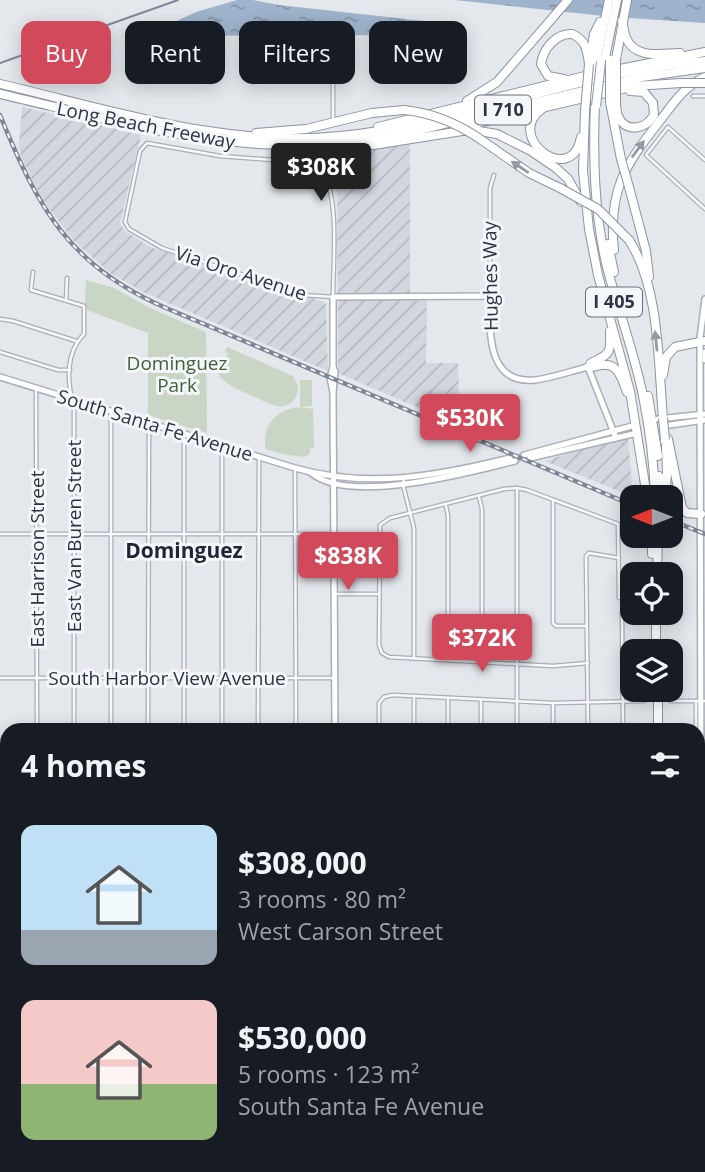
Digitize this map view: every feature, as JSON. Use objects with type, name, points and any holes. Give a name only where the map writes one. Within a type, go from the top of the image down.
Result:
[{"type":"highway","points":[[460,107],[497,82],[568,0]]},
{"type":"highway","name":"I 405","points":[[613,0],[606,10],[603,35],[607,46],[593,106],[590,161],[598,234],[642,408],[654,485]]},
{"type":"highway","name":"I 405","points":[[603,35],[613,0]]},
{"type":"highway","points":[[602,63],[622,37],[622,21],[627,0]]},
{"type":"highway","points":[[585,76],[551,78],[543,70],[541,60],[555,39],[569,34],[575,35],[602,63],[613,100],[619,116],[627,126],[644,126],[654,115],[653,103],[644,92],[606,92]]},
{"type":"highway","points":[[603,35],[602,63],[583,171],[587,214],[597,271],[653,485]]},
{"type":"highway","points":[[622,37],[637,50],[648,54],[703,55]]},
{"type":"highway","points":[[359,134],[390,123],[585,76],[703,55]]},
{"type":"highway","name":"Long Beach Freeway","points":[[0,84],[226,135],[294,139],[359,134],[407,126],[703,55]]},
{"type":"highway","name":"Long Beach Freeway","points":[[0,94],[197,138],[239,144],[301,146],[389,137],[642,77],[705,68]]},
{"type":"highway","points":[[618,287],[612,216],[621,178],[635,153],[677,99],[687,88],[705,76]]},
{"type":"highway","points":[[407,140],[644,84],[705,83]]},
{"type":"highway","points":[[613,100],[621,159],[648,260],[662,403]]},
{"type":"highway","points":[[548,106],[532,118],[529,131],[535,143],[559,160],[570,158],[578,150],[593,106]]},
{"type":"highway","name":"I 405","points":[[593,106],[607,238],[650,406],[658,456],[657,485]]},
{"type":"highway","points":[[226,135],[306,129],[372,113],[404,110],[448,120],[528,173],[598,209],[629,240],[649,283]]},
{"type":"highway","points":[[301,146],[311,149],[344,148],[474,130],[506,138],[531,151],[562,174],[575,190],[587,214]]},
{"type":"highway","points":[[588,367],[609,352],[609,314]]},
{"type":"highway","points":[[703,343],[684,344],[668,353],[663,366],[661,419],[682,508],[687,513],[703,513]]},
{"type":"highway","points":[[588,367],[606,365],[614,368],[633,404]]},
{"type":"highway","points":[[662,485],[667,475],[667,439]]},
{"type":"highway","points":[[657,702],[657,723]]},
{"type":"main road","name":"Via Oro Avenue","points":[[333,297],[490,296]]},
{"type":"main road","name":"Hughes Way","points":[[490,296],[492,348],[500,366],[507,372],[530,380],[588,367]]},
{"type":"main road","points":[[333,297],[335,723]]},
{"type":"main road","points":[[701,723],[703,417],[700,401],[705,302]]},
{"type":"main road","points":[[705,352],[705,360]]},
{"type":"main road","points":[[588,367],[615,435]]},
{"type":"main road","name":"South Santa Fe Avenue","points":[[0,377],[295,468],[317,471],[334,480],[403,482],[441,479],[513,460]]},
{"type":"main road","points":[[687,415],[695,410],[700,401]]},
{"type":"main road","points":[[661,419],[687,415],[703,417]]},
{"type":"main road","points":[[660,427],[703,417]]},
{"type":"main road","points":[[530,458],[615,435],[632,426]]},
{"type":"main road","points":[[524,454],[615,435],[633,434]]},
{"type":"street","points":[[333,84],[333,118]]},
{"type":"street","points":[[693,96],[704,96],[705,103]]},
{"type":"street","points":[[705,160],[668,127],[646,155],[705,209]]},
{"type":"street","name":"Via Oro Avenue","points":[[325,178],[313,168],[298,162],[220,156],[147,143],[140,151],[124,219],[126,225],[148,242],[172,251],[304,295],[333,297]]},
{"type":"street","points":[[333,154],[331,171],[325,178],[330,188],[333,207],[333,297]]},
{"type":"street","name":"Hughes Way","points":[[490,296],[490,188],[494,175]]},
{"type":"street","points":[[33,272],[31,290],[66,300],[67,278]]},
{"type":"street","name":"East Van Buren Street","points":[[66,300],[84,306],[83,334],[76,341],[70,355],[71,399],[74,407],[74,723]]},
{"type":"street","points":[[0,319],[76,341]]},
{"type":"street","points":[[0,352],[58,370],[70,370]]},
{"type":"street","name":"East Harrison Street","points":[[36,388],[37,723]]},
{"type":"street","points":[[111,411],[111,723]]},
{"type":"street","points":[[148,723],[149,423]]},
{"type":"street","points":[[184,434],[184,723]]},
{"type":"street","points":[[222,445],[222,723]]},
{"type":"street","points":[[258,723],[259,456]]},
{"type":"street","points":[[295,468],[296,723]]},
{"type":"street","points":[[403,482],[414,528],[414,658]]},
{"type":"street","points":[[517,488],[517,723]]},
{"type":"street","points":[[588,663],[553,666],[389,657],[382,653],[379,645],[380,525],[387,519],[411,512],[517,488],[618,524],[619,598]]},
{"type":"street","points":[[479,496],[482,509],[482,662]]},
{"type":"street","points":[[553,500],[553,622],[556,626],[587,626]]},
{"type":"street","points":[[446,505],[448,660]]},
{"type":"street","points":[[0,534],[334,534]]},
{"type":"street","points":[[586,547],[589,553]]},
{"type":"street","points":[[589,553],[619,558]]},
{"type":"street","points":[[588,723],[586,556],[589,553]]},
{"type":"street","points":[[334,594],[379,594]]},
{"type":"street","name":"South Harbor View Avenue","points":[[0,678],[335,678]]},
{"type":"street","points":[[379,723],[379,703],[384,697],[553,703],[620,701]]},
{"type":"street","points":[[414,697],[414,723]]},
{"type":"street","points":[[448,698],[448,723]]},
{"type":"street","points":[[481,700],[481,723]]},
{"type":"street","points":[[683,701],[701,701],[697,723]]},
{"type":"street","points":[[623,702],[623,723]]},
{"type":"street","points":[[553,703],[553,723]]},
{"type":"shaded area","points":[[22,107],[141,135],[120,223],[125,231],[150,247],[324,302],[328,371],[145,293],[110,273],[74,241],[42,199],[21,157],[19,145]]},
{"type":"shaded area","points":[[410,144],[410,300],[427,301],[426,363],[458,363],[460,426],[338,373],[337,155]]},
{"type":"shaded area","points":[[628,439],[632,485],[620,485],[620,492],[545,461]]},
{"type":"green space","name":"Dominguez Park","points":[[86,280],[114,288],[148,307],[206,332],[207,433],[148,415],[148,333],[87,310]]},
{"type":"green space","points":[[227,347],[293,376],[298,386],[293,401],[284,406],[272,405],[223,380],[218,368],[229,354],[225,352]]},
{"type":"green space","points":[[300,380],[312,380],[312,406],[300,407]]},
{"type":"green space","points":[[300,407],[313,409],[314,448],[310,448],[310,453],[305,457],[266,449],[266,433],[272,420],[284,411]]},
{"type":"water","points":[[237,0],[253,0],[424,21],[369,21],[369,35],[355,35],[355,21],[239,21],[239,36],[225,36],[225,21],[176,21],[196,12]]},
{"type":"water","points":[[455,0],[705,0],[705,23],[613,17]]},
{"type":"tunnel","points":[[510,458],[524,455]]},
{"type":"tunnel","points":[[515,461],[530,458]]},
{"type":"tram line","points":[[0,63],[178,0]]},
{"type":"railway","points":[[0,115],[28,178],[44,206],[61,231],[104,273],[166,308],[620,500]]},
{"type":"railway","points":[[683,525],[705,534]]},
{"type":"district","name":"Dominguez","points":[[184,551]]}]
